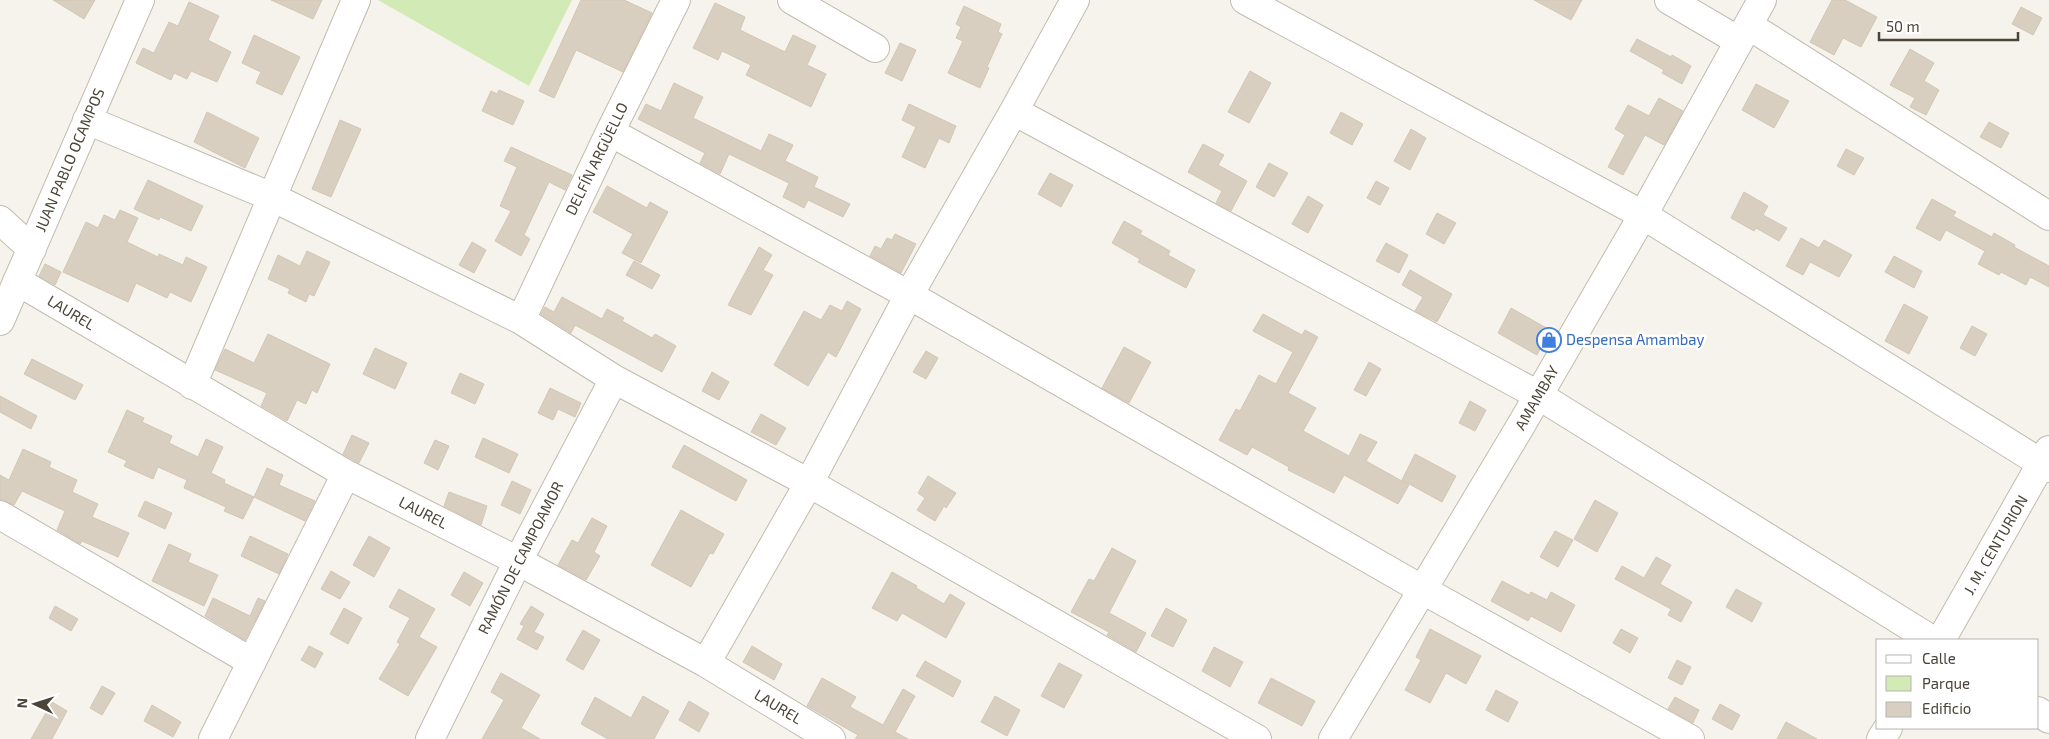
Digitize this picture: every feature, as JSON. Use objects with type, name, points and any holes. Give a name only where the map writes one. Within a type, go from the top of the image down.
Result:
[{"type":"street","name":"JUAN PABLO OCAMPOS","points":[[0,320],[140,0]]},
{"type":"street","points":[[192,385],[356,0]]},
{"type":"street","name":"DELFÍN ARGÜELLO","points":[[521,320],[610,132],[676,0]]},
{"type":"street","points":[[792,0],[875,48]]},
{"type":"street","points":[[706,663],[809,483],[909,295],[1014,111],[1074,0]]},
{"type":"street","points":[[1245,0],[1643,215],[2047,460]]},
{"type":"street","points":[[1669,0],[1744,33],[2049,216]]},
{"type":"street","name":"AMAMBAY","points":[[1333,739],[1423,590],[1643,215],[1762,0]]},
{"type":"street","points":[[1014,111],[1538,395],[1930,639]]},
{"type":"street","points":[[87,120],[272,196],[521,320],[614,379],[809,483],[1256,739]]},
{"type":"street","points":[[610,132],[909,295],[1423,590],[1690,739]]},
{"type":"street","points":[[0,220],[32,249]]},
{"type":"street","name":"LAUREL","points":[[17,281],[346,474],[518,561],[706,663],[831,739]]},
{"type":"street","name":"RAMÓN DE CAMPOAMOR","points":[[430,739],[518,561],[614,379]]},
{"type":"street","name":"J. M. CENTURION","points":[[1942,639],[2047,460]]},
{"type":"street","points":[[213,739],[346,474]]},
{"type":"street","points":[[0,515],[252,662]]},
{"type":"green space","points":[[378,0],[572,0],[529,86]]},
{"type":"building","points":[[53,0],[95,0],[84,19]]},
{"type":"building","points":[[271,0],[322,0],[313,19]]},
{"type":"building","points":[[581,0],[624,0],[652,13],[623,72],[576,50],[554,98],[539,91]]},
{"type":"building","points":[[1534,0],[1582,0],[1571,20]]},
{"type":"building","points":[[1832,0],[1845,0],[1877,17],[1861,47],[1843,38],[1834,55],[1810,42]]},
{"type":"building","points":[[189,2],[219,16],[208,40],[231,52],[217,82],[191,71],[187,79],[174,73],[171,80],[136,63],[143,48],[154,53],[169,22],[178,26]]},
{"type":"building","points":[[715,3],[745,17],[740,30],[785,52],[793,35],[816,46],[807,65],[826,74],[811,107],[746,75],[751,65],[722,51],[718,60],[693,48]]},
{"type":"building","points":[[964,6],[1001,24],[998,32],[1002,34],[980,88],[948,73],[963,41],[956,38],[961,27],[956,24]]},
{"type":"building","points":[[2021,7],[2042,18],[2033,35],[2012,24]]},
{"type":"building","points":[[254,35],[300,57],[282,95],[256,83],[261,72],[242,63]]},
{"type":"building","points":[[1637,39],[1691,66],[1682,84],[1662,73],[1664,70],[1630,51]]},
{"type":"building","points":[[900,43],[916,50],[902,81],[885,73]]},
{"type":"building","points":[[1910,49],[1934,63],[1924,81],[1939,90],[1926,115],[1910,107],[1915,98],[1890,85]]},
{"type":"building","points":[[1250,71],[1271,83],[1249,123],[1228,112]]},
{"type":"building","points":[[674,83],[703,97],[693,118],[761,151],[769,134],[793,145],[785,161],[818,177],[814,187],[850,204],[843,217],[808,200],[804,208],[783,197],[789,183],[729,154],[720,174],[700,163],[705,153],[638,119],[646,104],[661,111]]},
{"type":"building","points":[[1756,84],[1789,101],[1774,128],[1742,110]]},
{"type":"building","points":[[499,90],[524,101],[513,125],[482,111],[491,91],[497,94]]},
{"type":"building","points":[[1659,98],[1683,111],[1664,145],[1645,135],[1623,175],[1608,167],[1625,135],[1615,129],[1628,105],[1649,116]]},
{"type":"building","points":[[909,104],[956,126],[949,143],[939,138],[925,168],[902,157],[916,127],[902,120]]},
{"type":"building","points":[[207,112],[259,138],[245,168],[194,142]]},
{"type":"building","points":[[1341,112],[1363,124],[1352,145],[1330,133]]},
{"type":"building","points":[[340,120],[361,129],[331,197],[312,189]]},
{"type":"building","points":[[1989,122],[2009,133],[2001,148],[1980,137]]},
{"type":"building","points":[[1411,129],[1426,138],[1410,170],[1394,161]]},
{"type":"building","points":[[1203,144],[1224,155],[1218,165],[1247,181],[1231,211],[1216,203],[1222,191],[1188,172]]},
{"type":"building","points":[[511,147],[572,175],[565,190],[549,182],[524,235],[530,239],[521,256],[495,241],[511,211],[500,206],[517,167],[504,161]]},
{"type":"building","points":[[1846,149],[1864,158],[1854,175],[1837,166]]},
{"type":"building","points":[[1269,163],[1288,173],[1274,197],[1256,187]]},
{"type":"building","points":[[1050,173],[1073,185],[1061,207],[1038,194]]},
{"type":"building","points":[[148,180],[203,206],[191,231],[160,217],[159,220],[134,209]]},
{"type":"building","points":[[1376,181],[1389,188],[1380,205],[1367,198]]},
{"type":"building","points":[[607,186],[647,208],[650,202],[668,212],[641,263],[622,253],[633,234],[593,212]]},
{"type":"building","points":[[1744,192],[1768,206],[1763,215],[1787,228],[1779,241],[1756,228],[1754,231],[1731,218]]},
{"type":"building","points":[[1308,196],[1323,205],[1308,233],[1292,224]]},
{"type":"building","points":[[1932,199],[1956,212],[1953,216],[1992,237],[1994,233],[2015,245],[2014,247],[2049,266],[2049,287],[2030,277],[2026,285],[2001,272],[1999,275],[1978,264],[1985,251],[1946,230],[1940,241],[1916,228]]},
{"type":"building","points":[[120,210],[138,218],[127,242],[158,257],[159,254],[183,265],[186,257],[207,267],[191,302],[170,292],[167,298],[136,283],[128,302],[63,272],[86,222],[98,228],[104,215],[115,220]]},
{"type":"building","points":[[1437,213],[1456,223],[1444,244],[1426,234]]},
{"type":"building","points":[[1124,221],[1142,231],[1140,234],[1170,251],[1168,255],[1195,270],[1186,288],[1138,262],[1140,259],[1112,243]]},
{"type":"building","points":[[895,234],[916,244],[901,273],[870,256],[875,246],[881,249],[887,238],[892,240]]},
{"type":"building","points":[[1801,238],[1819,248],[1824,240],[1852,255],[1839,277],[1810,262],[1803,275],[1786,266]]},
{"type":"building","points":[[472,242],[486,250],[474,273],[459,265]]},
{"type":"building","points":[[1386,243],[1408,255],[1399,273],[1376,261]]},
{"type":"building","points":[[759,247],[772,255],[763,270],[773,275],[751,315],[728,305]]},
{"type":"building","points":[[307,251],[330,262],[314,296],[309,294],[306,302],[288,293],[290,289],[268,279],[278,255],[300,266]]},
{"type":"building","points":[[1894,256],[1922,271],[1914,288],[1885,272]]},
{"type":"building","points":[[634,261],[660,275],[652,289],[626,275]]},
{"type":"building","points":[[45,264],[61,272],[55,285],[39,276]]},
{"type":"building","points":[[1410,270],[1452,294],[1437,322],[1415,311],[1423,297],[1402,285]]},
{"type":"building","points":[[562,297],[602,319],[607,309],[624,318],[622,321],[652,338],[655,334],[676,346],[662,372],[575,325],[571,333],[541,314],[545,307],[554,312]]},
{"type":"building","points":[[847,301],[861,309],[836,357],[828,352],[808,386],[774,365],[804,311],[821,320],[830,305],[842,311]]},
{"type":"building","points":[[1904,304],[1928,317],[1909,354],[1885,341]]},
{"type":"building","points":[[1511,308],[1550,330],[1537,355],[1498,333]]},
{"type":"building","points":[[1263,314],[1302,335],[1305,330],[1318,337],[1288,393],[1316,408],[1303,431],[1349,456],[1360,434],[1377,442],[1366,461],[1409,485],[1398,504],[1344,475],[1334,493],[1288,470],[1289,467],[1252,447],[1247,455],[1219,440],[1236,409],[1240,411],[1259,375],[1276,384],[1293,352],[1253,331]]},
{"type":"building","points":[[1972,326],[1987,334],[1975,356],[1960,348]]},
{"type":"building","points":[[268,334],[330,364],[317,393],[312,390],[306,404],[297,400],[287,421],[261,406],[267,393],[215,370],[225,349],[254,363]]},
{"type":"building","points":[[1124,347],[1151,362],[1129,403],[1102,388]]},
{"type":"building","points":[[375,348],[407,363],[395,389],[363,374]]},
{"type":"building","points":[[926,351],[938,358],[926,379],[913,372]]},
{"type":"building","points":[[32,359],[83,385],[75,400],[24,374]]},
{"type":"building","points":[[1369,362],[1381,369],[1366,396],[1354,390]]},
{"type":"building","points":[[712,372],[729,382],[719,400],[702,391]]},
{"type":"building","points":[[460,373],[484,384],[475,404],[451,393]]},
{"type":"building","points":[[550,388],[581,403],[575,417],[558,409],[553,420],[538,413]]},
{"type":"building","points":[[0,396],[37,416],[31,429],[0,412]]},
{"type":"building","points":[[1470,401],[1486,410],[1475,431],[1459,423]]},
{"type":"building","points":[[127,410],[144,418],[142,422],[172,436],[169,443],[198,457],[206,439],[223,447],[211,473],[225,480],[224,483],[254,497],[243,519],[224,511],[226,507],[184,488],[187,480],[158,467],[153,479],[124,466],[127,461],[108,452]]},
{"type":"building","points":[[761,414],[786,428],[776,445],[751,432]]},
{"type":"building","points":[[352,435],[369,443],[359,463],[343,454]]},
{"type":"building","points":[[483,438],[518,454],[509,473],[475,457]]},
{"type":"building","points":[[435,440],[449,446],[438,470],[424,463]]},
{"type":"building","points":[[684,445],[747,480],[736,501],[672,467]]},
{"type":"building","points":[[23,449],[51,462],[49,467],[77,480],[72,492],[98,504],[92,517],[129,533],[118,557],[82,541],[80,544],[57,530],[65,511],[22,491],[14,505],[0,499],[0,475],[9,480]]},
{"type":"building","points":[[1415,454],[1456,476],[1442,502],[1402,480]]},
{"type":"building","points":[[267,468],[283,475],[279,485],[315,501],[305,521],[254,497]]},
{"type":"building","points":[[928,476],[956,493],[946,508],[944,506],[935,521],[917,510],[925,498],[918,493]]},
{"type":"building","points":[[512,481],[531,490],[520,514],[501,505]]},
{"type":"building","points":[[449,492],[487,506],[481,525],[444,506]]},
{"type":"building","points":[[1595,500],[1618,513],[1597,552],[1574,539]]},
{"type":"building","points":[[145,501],[172,513],[165,529],[138,516]]},
{"type":"building","points":[[681,510],[724,534],[713,554],[710,553],[691,587],[651,565]]},
{"type":"building","points":[[592,518],[607,526],[594,552],[600,556],[586,580],[558,565],[572,540],[578,543]]},
{"type":"building","points":[[1555,531],[1573,540],[1558,567],[1540,557]]},
{"type":"building","points":[[250,536],[288,554],[279,574],[241,556]]},
{"type":"building","points":[[369,536],[390,548],[374,577],[353,565]]},
{"type":"building","points":[[169,544],[191,554],[188,562],[218,575],[204,606],[152,581]]},
{"type":"building","points":[[1112,548],[1136,561],[1109,613],[1146,633],[1136,652],[1107,635],[1109,632],[1071,612],[1089,579],[1094,581]]},
{"type":"building","points":[[1656,557],[1671,565],[1660,584],[1692,602],[1681,622],[1668,615],[1671,609],[1615,579],[1622,566],[1644,578]]},
{"type":"building","points":[[331,571],[350,582],[340,599],[321,589]]},
{"type":"building","points":[[464,572],[483,583],[470,606],[451,595]]},
{"type":"building","points":[[892,572],[944,604],[950,594],[965,603],[946,638],[902,613],[897,621],[872,608]]},
{"type":"building","points":[[1502,581],[1529,595],[1531,592],[1547,600],[1551,592],[1575,605],[1561,632],[1531,616],[1528,621],[1491,601]]},
{"type":"building","points":[[399,589],[435,609],[419,637],[437,647],[408,696],[379,679],[400,644],[397,642],[410,618],[389,607]]},
{"type":"building","points":[[1736,589],[1762,603],[1752,622],[1726,607]]},
{"type":"building","points":[[213,598],[250,616],[258,598],[265,601],[245,640],[205,616]]},
{"type":"building","points":[[55,606],[78,619],[71,631],[49,618]]},
{"type":"building","points":[[531,606],[544,614],[534,632],[544,637],[537,650],[517,639],[524,626],[520,624]]},
{"type":"building","points":[[344,608],[362,618],[348,644],[330,634]]},
{"type":"building","points":[[1166,608],[1187,620],[1173,647],[1151,636]]},
{"type":"building","points":[[1430,629],[1481,656],[1466,684],[1446,673],[1430,703],[1405,690],[1421,660],[1416,657]]},
{"type":"building","points":[[1621,629],[1638,638],[1630,653],[1613,643]]},
{"type":"building","points":[[583,630],[600,640],[583,670],[566,660]]},
{"type":"building","points":[[309,646],[323,653],[315,668],[301,660]]},
{"type":"building","points":[[752,646],[782,664],[774,680],[743,662]]},
{"type":"building","points":[[1214,647],[1243,662],[1230,687],[1202,671]]},
{"type":"building","points":[[1677,660],[1691,667],[1682,685],[1668,678]]},
{"type":"building","points":[[925,661],[961,681],[953,697],[916,676]]},
{"type":"building","points":[[1059,663],[1082,675],[1064,708],[1041,696]]},
{"type":"building","points":[[501,673],[540,695],[521,728],[540,739],[482,739],[504,700],[491,692]]},
{"type":"building","points":[[822,678],[856,697],[850,707],[883,725],[903,689],[915,696],[895,732],[908,739],[855,739],[858,735],[807,706]]},
{"type":"building","points":[[1271,678],[1315,701],[1302,726],[1258,703]]},
{"type":"building","points":[[102,686],[115,693],[102,715],[90,708]]},
{"type":"building","points":[[1496,690],[1518,702],[1508,722],[1486,710]]},
{"type":"building","points":[[643,696],[669,711],[654,739],[608,739],[581,724],[595,697],[631,718]]},
{"type":"building","points":[[995,696],[1020,710],[1007,736],[981,722]]},
{"type":"building","points":[[1675,697],[1699,710],[1693,723],[1668,709]]},
{"type":"building","points":[[689,701],[709,713],[699,732],[679,720]]},
{"type":"building","points":[[52,702],[67,711],[52,739],[31,739]]},
{"type":"building","points":[[1720,704],[1740,715],[1732,730],[1712,719]]},
{"type":"building","points":[[152,705],[181,722],[173,737],[144,721]]},
{"type":"building","points":[[1786,722],[1817,739],[1777,739]]},
{"type":"place","name":"Despensa Amambay","points":[[1549,340]]}]
